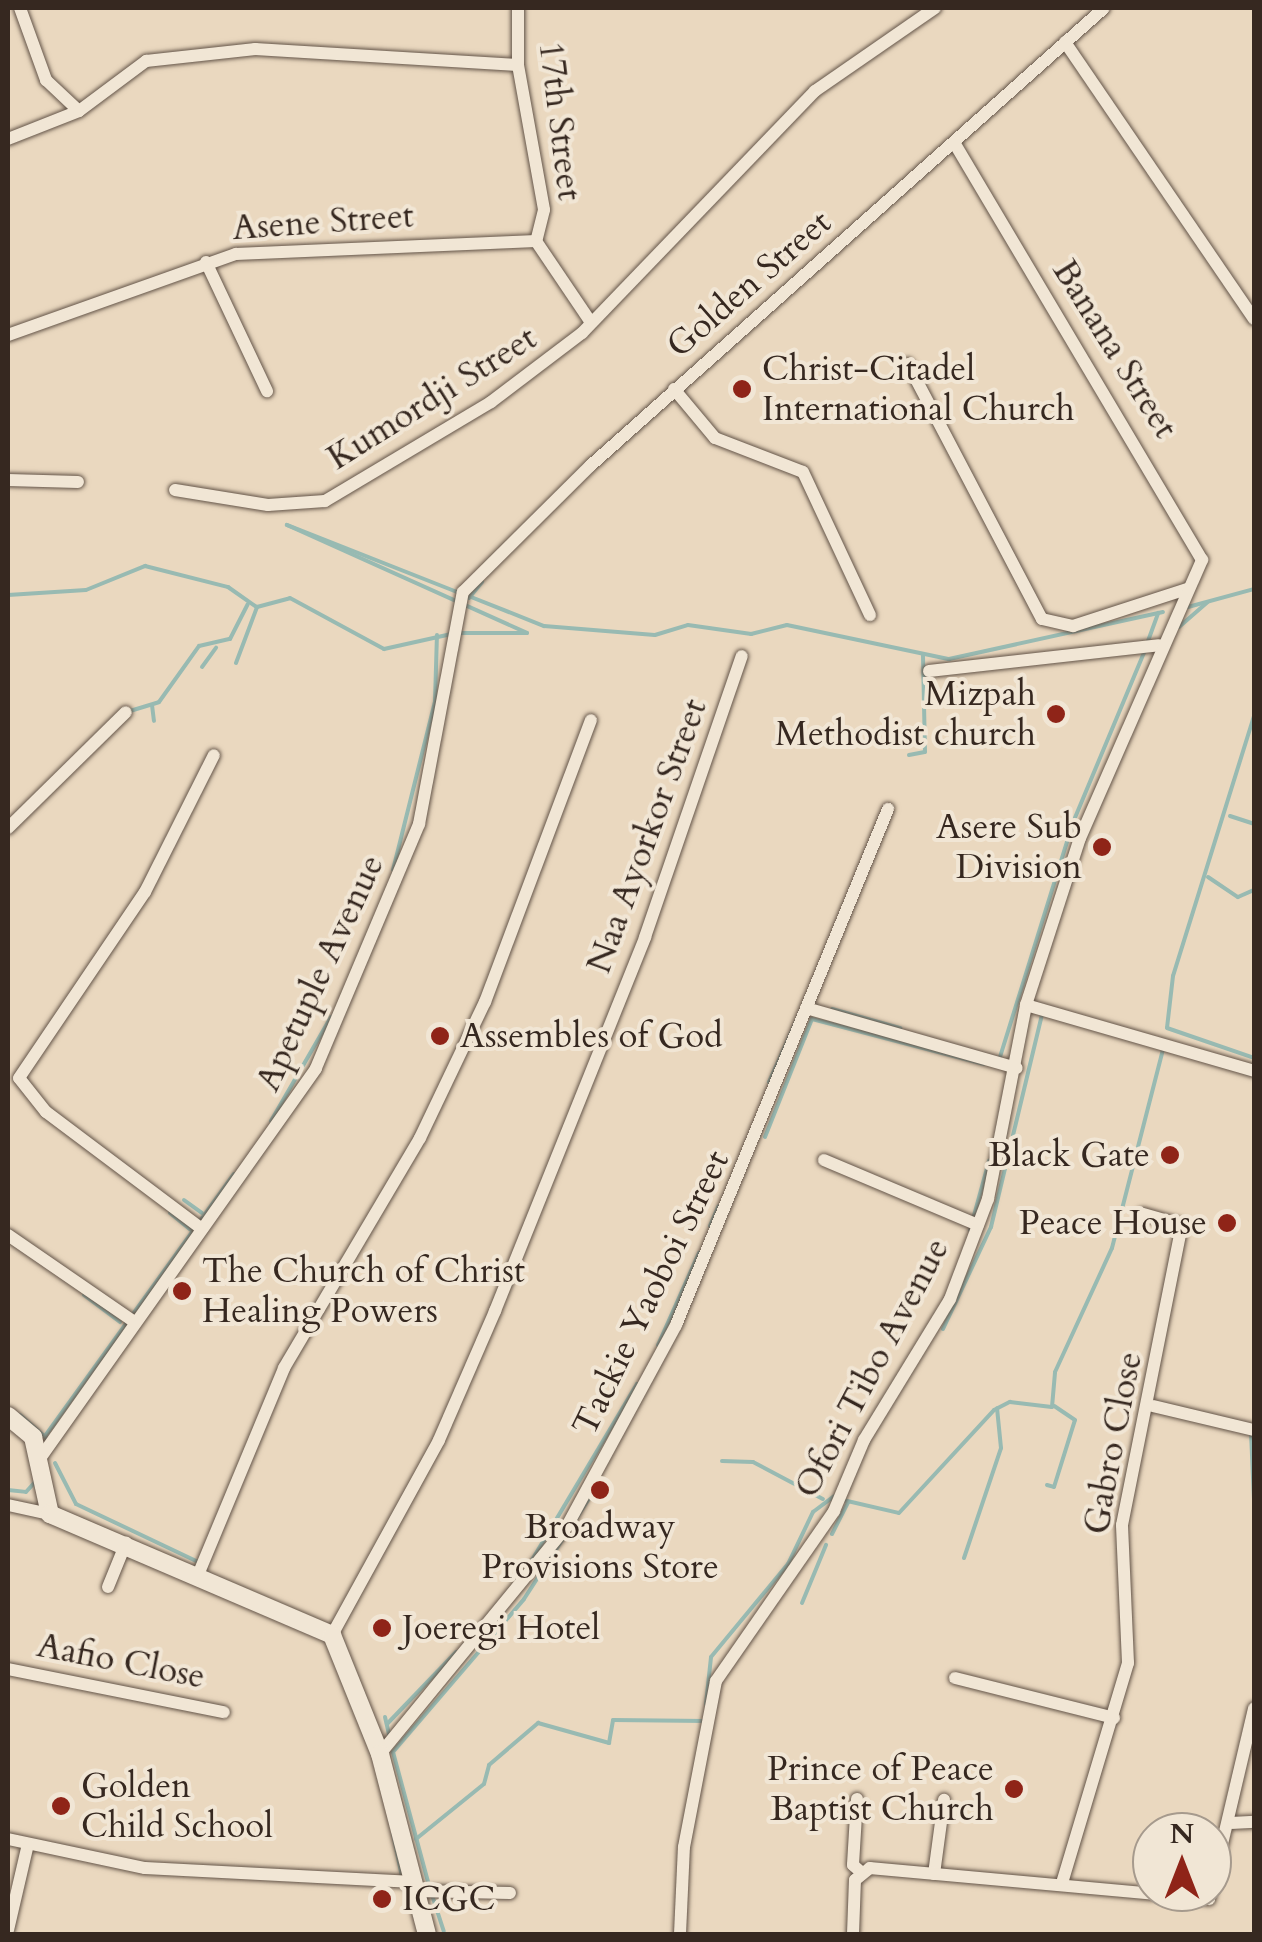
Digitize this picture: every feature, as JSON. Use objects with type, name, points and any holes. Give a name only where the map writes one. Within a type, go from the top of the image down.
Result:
[{"type":"street","points":[[20,8],[46,80],[80,111]]},
{"type":"street","name":"17th Street","points":[[518,8],[518,65],[544,210],[536,241]]},
{"type":"street","name":"Kumordji Street","points":[[175,490],[268,504],[324,501],[491,402],[590,320],[762,140],[815,91],[880,50],[935,8]]},
{"type":"street","name":"Golden Street","points":[[451,620],[478,574],[674,389],[1104,8]]},
{"type":"street","points":[[1064,42],[1254,319]]},
{"type":"street","points":[[8,139],[80,111],[146,61],[216,52],[518,65]]},
{"type":"street","name":"Banana Street","points":[[954,143],[1202,548],[1186,589]]},
{"type":"street","points":[[536,241],[590,320]]},
{"type":"street","name":"Asene Street","points":[[8,335],[206,262],[536,241]]},
{"type":"street","points":[[206,262],[266,391]]},
{"type":"street","points":[[908,364],[1042,619],[1073,626],[1186,589]]},
{"type":"street","points":[[674,389],[715,438],[803,472],[870,614]]},
{"type":"street","points":[[8,480],[78,482]]},
{"type":"street","name":"Ofori Tibo Avenue","points":[[680,1934],[684,1848],[714,1697],[726,1666],[839,1498],[950,1299],[978,1225],[1017,1068],[1026,1005],[1080,838],[1186,589]]},
{"type":"street","name":"Apetuple Avenue","points":[[42,1457],[133,1321],[316,1068],[387,914],[419,824],[451,620]]},
{"type":"street","points":[[930,672],[1159,645]]},
{"type":"street","name":"Naa Ayorkor Street","points":[[332,1635],[439,1440],[518,1256],[645,937],[742,656]]},
{"type":"street","points":[[8,828],[126,712]]},
{"type":"street","points":[[198,1575],[284,1368],[420,1138],[484,1002],[591,720]]},
{"type":"street","points":[[202,1229],[46,1112],[19,1078],[145,892],[214,755]]},
{"type":"street","name":"Tackie Yaoboi Street","points":[[380,1754],[566,1526],[676,1325],[888,809]]},
{"type":"street","points":[[1026,1005],[1254,1071]]},
{"type":"street","points":[[806,1008],[1017,1068]]},
{"type":"street","points":[[824,1160],[978,1225]]},
{"type":"street","name":"Gabro Close","points":[[1062,1884],[1128,1664],[1122,1524],[1153,1406],[1182,1225],[1143,1214]]},
{"type":"street","points":[[8,1236],[133,1321]]},
{"type":"street","points":[[1153,1406],[1254,1430]]},
{"type":"street","points":[[8,1416],[42,1457],[50,1514]]},
{"type":"street","points":[[8,1505],[50,1514],[126,1543],[332,1635],[380,1754],[427,1934]]},
{"type":"street","points":[[108,1588],[126,1543]]},
{"type":"street","name":"Aafio Close","points":[[8,1669],[224,1712]]},
{"type":"street","points":[[955,1678],[1114,1718]]},
{"type":"street","points":[[1254,1708],[1232,1823],[1254,1822]]},
{"type":"street","points":[[858,1799],[853,1865],[860,1871],[1062,1884],[1132,1894]]},
{"type":"street","points":[[934,1874],[944,1800]]},
{"type":"street","points":[[8,1839],[145,1868],[510,1893]]},
{"type":"street","points":[[8,1930],[28,1844]]},
{"type":"street","points":[[852,1934],[860,1871]]},
{"type":"waterway","points":[[457,592],[287,525],[527,633],[460,633]]},
{"type":"waterway","points":[[8,595],[86,590],[145,566],[228,587],[257,607],[290,598],[384,649],[451,634]]},
{"type":"waterway","points":[[469,598],[482,582]]},
{"type":"waterway","points":[[1188,607],[1254,589]]},
{"type":"waterway","points":[[466,595],[544,626],[655,635],[688,625],[751,634],[787,625],[949,659],[1163,612]]},
{"type":"waterway","points":[[1179,627],[1208,602]]},
{"type":"waterway","points":[[130,711],[159,702],[199,646],[230,639],[248,604]]},
{"type":"waterway","points":[[236,663],[257,607]]},
{"type":"waterway","points":[[1148,641],[1158,613]]},
{"type":"waterway","points":[[393,870],[435,701],[437,635]]},
{"type":"waterway","points":[[202,667],[216,648]]},
{"type":"waterway","points":[[1000,1057],[1074,820],[1145,650]]},
{"type":"waterway","points":[[909,755],[925,752],[923,654]]},
{"type":"waterway","points":[[152,705],[154,721]]},
{"type":"waterway","points":[[1254,716],[1173,976],[1167,1028],[1254,1058]]},
{"type":"waterway","points":[[1230,816],[1254,824]]},
{"type":"waterway","points":[[1208,877],[1238,897],[1254,890]]},
{"type":"waterway","points":[[769,1082],[803,1006]]},
{"type":"waterway","points":[[832,1009],[900,1028]]},
{"type":"waterway","points":[[943,1329],[991,1227],[1042,1014]]},
{"type":"waterway","points":[[271,1121],[331,1017]]},
{"type":"waterway","points":[[765,1137],[812,1019],[983,1064]]},
{"type":"waterway","points":[[843,1500],[899,1513],[994,1410],[1010,1402],[1052,1407],[1055,1372],[1112,1248],[1163,1049]]},
{"type":"waterway","points":[[970,1230],[989,1161]]},
{"type":"waterway","points":[[45,1436],[234,1174]]},
{"type":"waterway","points":[[184,1200],[202,1213]]},
{"type":"waterway","points":[[710,1226],[718,1207]]},
{"type":"waterway","points":[[170,1213],[190,1229]]},
{"type":"waterway","points":[[658,1345],[699,1253]]},
{"type":"waterway","points":[[84,1295],[120,1322]]},
{"type":"waterway","points":[[532,1560],[637,1384]]},
{"type":"waterway","points":[[1047,1485],[1054,1487],[1075,1420],[1054,1406]]},
{"type":"waterway","points":[[964,1558],[1001,1448],[997,1408]]},
{"type":"waterway","points":[[20,1415],[46,1438]]},
{"type":"waterway","points":[[1251,1433],[1254,1499]]},
{"type":"waterway","points":[[722,1461],[753,1462],[823,1499]]},
{"type":"waterway","points":[[55,1463],[76,1504],[196,1561]]},
{"type":"waterway","points":[[8,1490],[26,1492],[36,1481]]},
{"type":"waterway","points":[[393,1752],[524,1599],[594,1491]]},
{"type":"waterway","points":[[706,1704],[711,1657],[788,1564],[813,1512],[834,1496]]},
{"type":"waterway","points":[[832,1534],[848,1502]]},
{"type":"waterway","points":[[802,1603],[826,1545]]},
{"type":"waterway","points":[[387,1724],[456,1652]]},
{"type":"waterway","points":[[385,1717],[390,1738]]},
{"type":"waterway","points":[[416,1839],[484,1784],[489,1765],[538,1723],[609,1743],[613,1720],[706,1721]]},
{"type":"waterway","points":[[393,1752],[429,1885]]},
{"type":"waterway","points":[[393,1833],[402,1877]]},
{"type":"waterway","points":[[432,1895],[444,1931]]},
{"type":"place","name":"Christ-Citadel International Church","points":[[742,389]]},
{"type":"place","name":"Mizpah Methodist church","points":[[1056,714]]},
{"type":"place","name":"Asere Sub Division","points":[[1102,847]]},
{"type":"place","name":"Assembles of God","points":[[440,1036]]},
{"type":"place","name":"Black Gate","points":[[1170,1155]]},
{"type":"place","name":"Peace House","points":[[1227,1223]]},
{"type":"place","name":"The Church of Christ Healing Powers","points":[[182,1291]]},
{"type":"place","name":"Broadway Provisions Store","points":[[600,1490]]},
{"type":"place","name":"Joeregi Hotel","points":[[382,1628]]},
{"type":"place","name":"Prince of Peace Baptist Church","points":[[1014,1789]]},
{"type":"place","name":"Golden Child School","points":[[61,1806]]},
{"type":"place","name":"ICGC","points":[[382,1899]]}]
